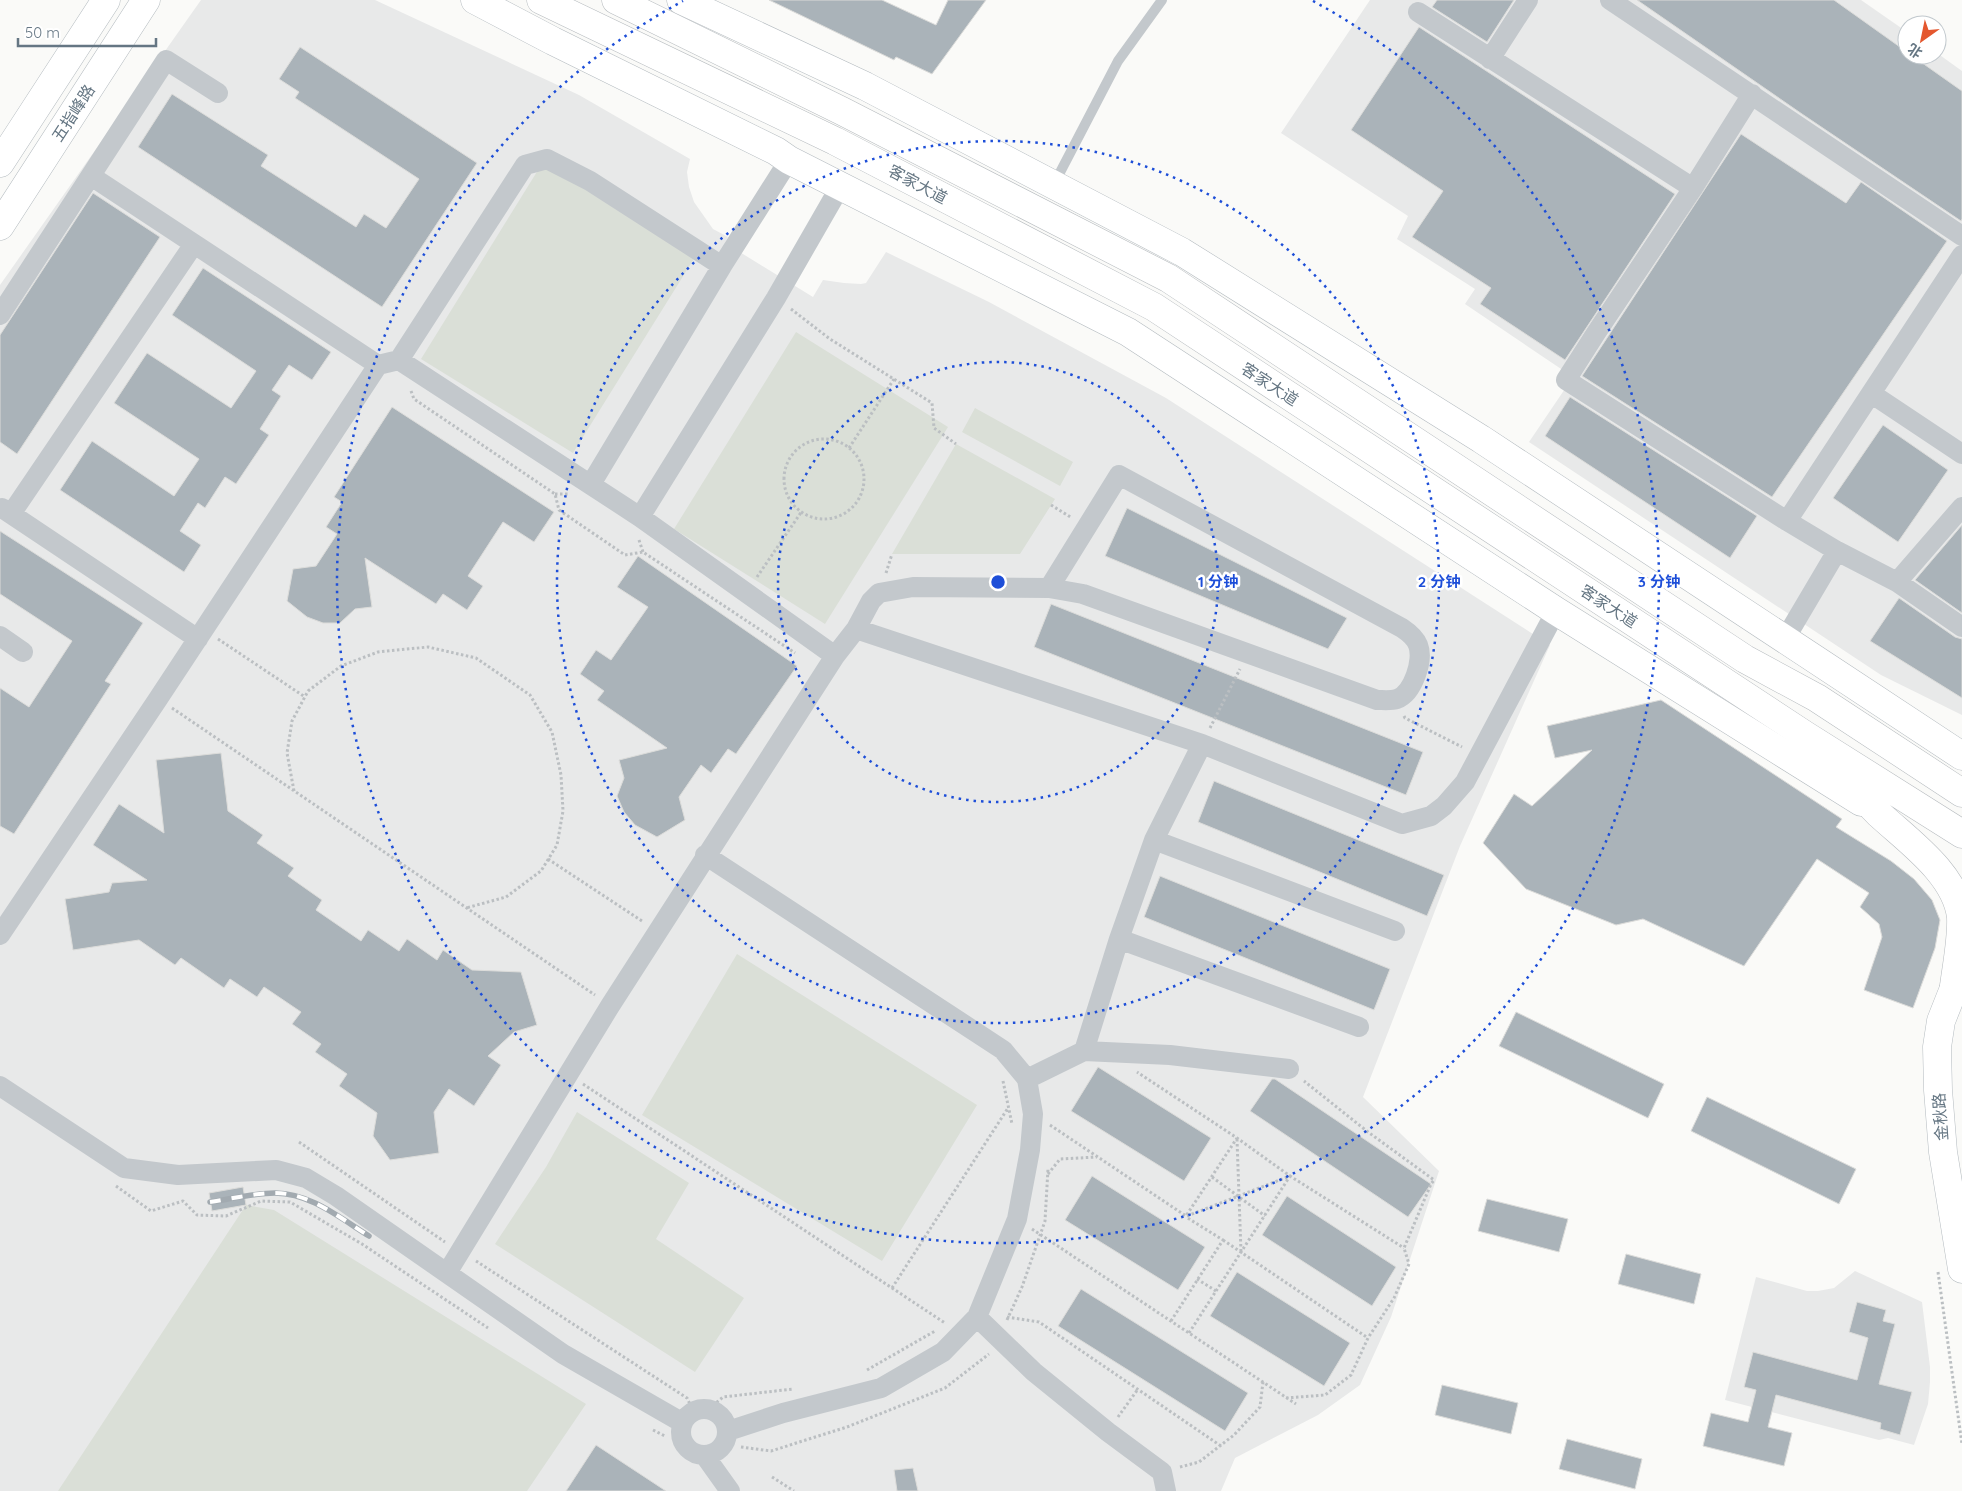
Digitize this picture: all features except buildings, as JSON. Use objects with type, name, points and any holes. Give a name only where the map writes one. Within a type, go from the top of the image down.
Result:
[{"type":"main road","name":"五指峰路","points":[[0,163],[106,0]]},
{"type":"main road","name":"五指峰路","points":[[0,226],[146,0]]},
{"type":"main road","points":[[475,0],[1128,332],[1556,610],[1879,813]]},
{"type":"main road","name":"客家大道","points":[[541,0],[835,141],[1154,307],[1805,735],[1962,834]]},
{"type":"main road","name":"客家大道","points":[[616,0],[834,107],[1168,278],[1745,659],[1816,698],[1962,793]]},
{"type":"main road","points":[[681,0],[865,86],[1182,252],[1481,439],[1962,756]]},
{"type":"main road","points":[[1805,735],[1879,813]]},
{"type":"main road","name":"金秋路","points":[[1879,813],[1925,855],[1941,874],[1955,897],[1961,915],[1958,977],[1941,1021],[1937,1047],[1943,1152],[1962,1269]]},
{"type":"street","points":[[1490,59],[1528,0]]},
{"type":"street","points":[[1610,0],[1962,236]]},
{"type":"street","points":[[1418,12],[1693,188]]},
{"type":"street","points":[[0,315],[166,60],[218,93]]},
{"type":"street","points":[[1752,94],[1693,188],[1566,380],[1787,521],[1837,551],[1897,582],[1962,627]]},
{"type":"street","points":[[0,935],[378,365],[399,360],[525,165],[547,159],[590,181],[722,266]]},
{"type":"street","points":[[591,484],[722,266],[789,160]]},
{"type":"street","points":[[91,176],[378,365]]},
{"type":"street","points":[[640,517],[776,298],[841,185]]},
{"type":"street","points":[[194,244],[6,511],[201,634]]},
{"type":"street","points":[[1787,521],[1962,255]]},
{"type":"street","points":[[399,360],[640,517],[836,656]]},
{"type":"street","points":[[1872,394],[1962,454]]},
{"type":"street","points":[[447,1273],[610,1006],[706,855],[836,656],[856,629],[871,600],[879,592],[913,587],[1049,588],[1083,594],[1377,700],[1397,699],[1410,688],[1418,671],[1419,646],[1412,635],[1402,628],[1119,475],[1049,588]]},
{"type":"street","points":[[1897,582],[1962,507]]},
{"type":"street","points":[[1785,639],[1837,551]]},
{"type":"street","points":[[856,629],[1202,744],[1402,824],[1431,816],[1444,806],[1464,782],[1556,610]]},
{"type":"street","points":[[0,636],[23,652]]},
{"type":"street","points":[[1084,1051],[1119,940],[1154,840],[1202,744]]},
{"type":"street","points":[[1154,840],[1395,931]]},
{"type":"street","points":[[691,1420],[684,1443],[692,1453],[705,1456],[713,1454],[726,1438],[784,1414],[881,1388],[943,1352],[979,1311],[1016,1219],[1030,1150],[1041,1115],[1027,1079],[1003,1050],[706,855]]},
{"type":"street","points":[[1119,940],[1359,1027]]},
{"type":"street","points":[[1027,1079],[1084,1051],[1170,1055],[1289,1069]]},
{"type":"street","points":[[0,1086],[124,1168],[178,1175],[276,1170],[306,1178],[336,1196],[563,1354],[691,1420],[716,1412],[726,1424],[726,1438]]},
{"type":"street","points":[[979,1311],[999,1338],[1034,1372],[1108,1432],[1164,1482]]},
{"type":"street","points":[[705,1456],[730,1491]]},
{"type":"lane","points":[[1054,185],[1118,61],[1162,0]]},
{"type":"path","points":[[776,298],[830,339],[932,403],[934,428],[956,444]]},
{"type":"path","points":[[399,360],[414,399],[555,494],[559,510],[625,555],[643,552],[795,653]]},
{"type":"path","points":[[849,448],[894,379]]},
{"type":"path","points":[[817,440],[834,441],[849,448],[857,456],[862,466],[864,477],[862,490],[857,502],[847,512],[835,517],[821,518],[808,515],[802,511],[797,508],[789,497],[785,484],[785,471],[790,458],[807,443],[817,440]]},
{"type":"path","points":[[1050,505],[1087,527]]},
{"type":"path","points":[[747,592],[802,511]]},
{"type":"path","points":[[201,634],[305,697]]},
{"type":"path","points":[[294,791],[287,753],[292,721],[308,691],[341,666],[378,652],[428,647],[476,658],[530,695],[552,732],[561,775],[563,812],[557,845],[541,871],[506,897],[466,908]]},
{"type":"path","points":[[1202,744],[1248,653]]},
{"type":"path","points":[[158,699],[610,1006]]},
{"type":"path","points":[[1405,718],[1478,756]]},
{"type":"path","points":[[548,859],[658,931]]},
{"type":"path","points":[[1107,1052],[1237,1138],[1290,1176],[1404,1248]]},
{"type":"path","points":[[1286,1398],[1325,1395],[1351,1374],[1368,1338],[1394,1298],[1409,1264],[1404,1248],[1430,1184],[1434,1180],[1368,1132],[1289,1069]]},
{"type":"path","points":[[568,1074],[947,1324],[870,1369],[861,1372]]},
{"type":"path","points":[[998,1075],[1004,1082],[1013,1130]]},
{"type":"path","points":[[892,1288],[1027,1079]]},
{"type":"path","points":[[1041,1115],[1050,1126],[1368,1338]]},
{"type":"path","points":[[1041,1115],[1050,1126],[1051,1132]]},
{"type":"path","points":[[1186,1216],[1237,1138]]},
{"type":"path","points":[[1237,1138],[1241,1253]]},
{"type":"path","points":[[299,1142],[460,1251],[687,1398],[691,1420]]},
{"type":"path","points":[[1047,1174],[1060,1159],[1098,1157]]},
{"type":"path","points":[[726,1438],[771,1451],[847,1426],[945,1388],[994,1349],[1022,1287],[1045,1222],[1048,1166]]},
{"type":"path","points":[[1186,1216],[1290,1176]]},
{"type":"path","points":[[1189,1333],[1290,1176]]},
{"type":"path","points":[[1212,1177],[1264,1216]]},
{"type":"path","points":[[113,1184],[151,1211],[183,1202],[198,1215],[226,1216],[262,1202],[290,1202],[362,1244],[490,1328]]},
{"type":"path","points":[[1016,1219],[1296,1404]]},
{"type":"path","points":[[1170,1321],[1223,1240]]},
{"type":"path","points":[[1197,1279],[1216,1291]]},
{"type":"path","points":[[979,1311],[1008,1318],[1039,1322],[1221,1446]]},
{"type":"path","points":[[1164,1482],[1199,1462],[1234,1435],[1260,1408],[1263,1382]]},
{"type":"path","points":[[646,1425],[662,1436],[691,1420],[723,1397],[799,1387]]},
{"type":"path","points":[[1108,1432],[1138,1389]]},
{"type":"path","points":[[772,1477],[794,1491]]},
{"type":"shaded area","points":[[201,0],[375,0],[579,95],[690,159],[687,172],[694,202],[713,229],[728,237],[725,243],[813,297],[823,280],[844,283],[866,283],[886,252],[989,302],[1166,398],[1550,645],[1460,846],[1363,1097],[1439,1171],[1391,1317],[1360,1385],[1318,1415],[1235,1458],[1221,1491],[0,1491],[0,285]]},
{"type":"shaded area","points":[[1370,0],[1861,0],[1897,25],[1897,65],[1947,65],[1947,60],[1962,71],[1962,715],[1881,675],[1529,442],[1573,377],[1465,304],[1475,289],[1397,239],[1408,216],[1281,133]]},
{"type":"shaded area","points":[[543,162],[695,257],[573,453],[421,359]]},
{"type":"shaded area","points":[[796,332],[948,427],[825,624],[674,529]]},
{"type":"shaded area","points":[[975,408],[1073,462],[1060,486],[962,432]]},
{"type":"shaded area","points":[[956,444],[1055,499],[1020,554],[892,554]]},
{"type":"shaded area","points":[[737,954],[977,1105],[882,1261],[642,1115]]},
{"type":"shaded area","points":[[577,1112],[689,1183],[656,1239],[744,1298],[695,1372],[495,1244],[546,1167]]},
{"type":"shaded area","points":[[246,1205],[274,1210],[586,1404],[527,1491],[58,1491]]},
{"type":"shaded area","points":[[1855,1271],[1922,1302],[1930,1382],[1928,1404],[1914,1445],[1888,1438],[1879,1440],[1725,1400],[1756,1277],[1807,1291],[1818,1291],[1834,1288]]},
{"type":"railway","points":[[210,1202],[259,1194],[288,1194],[300,1197],[336,1214],[369,1236]]}]
